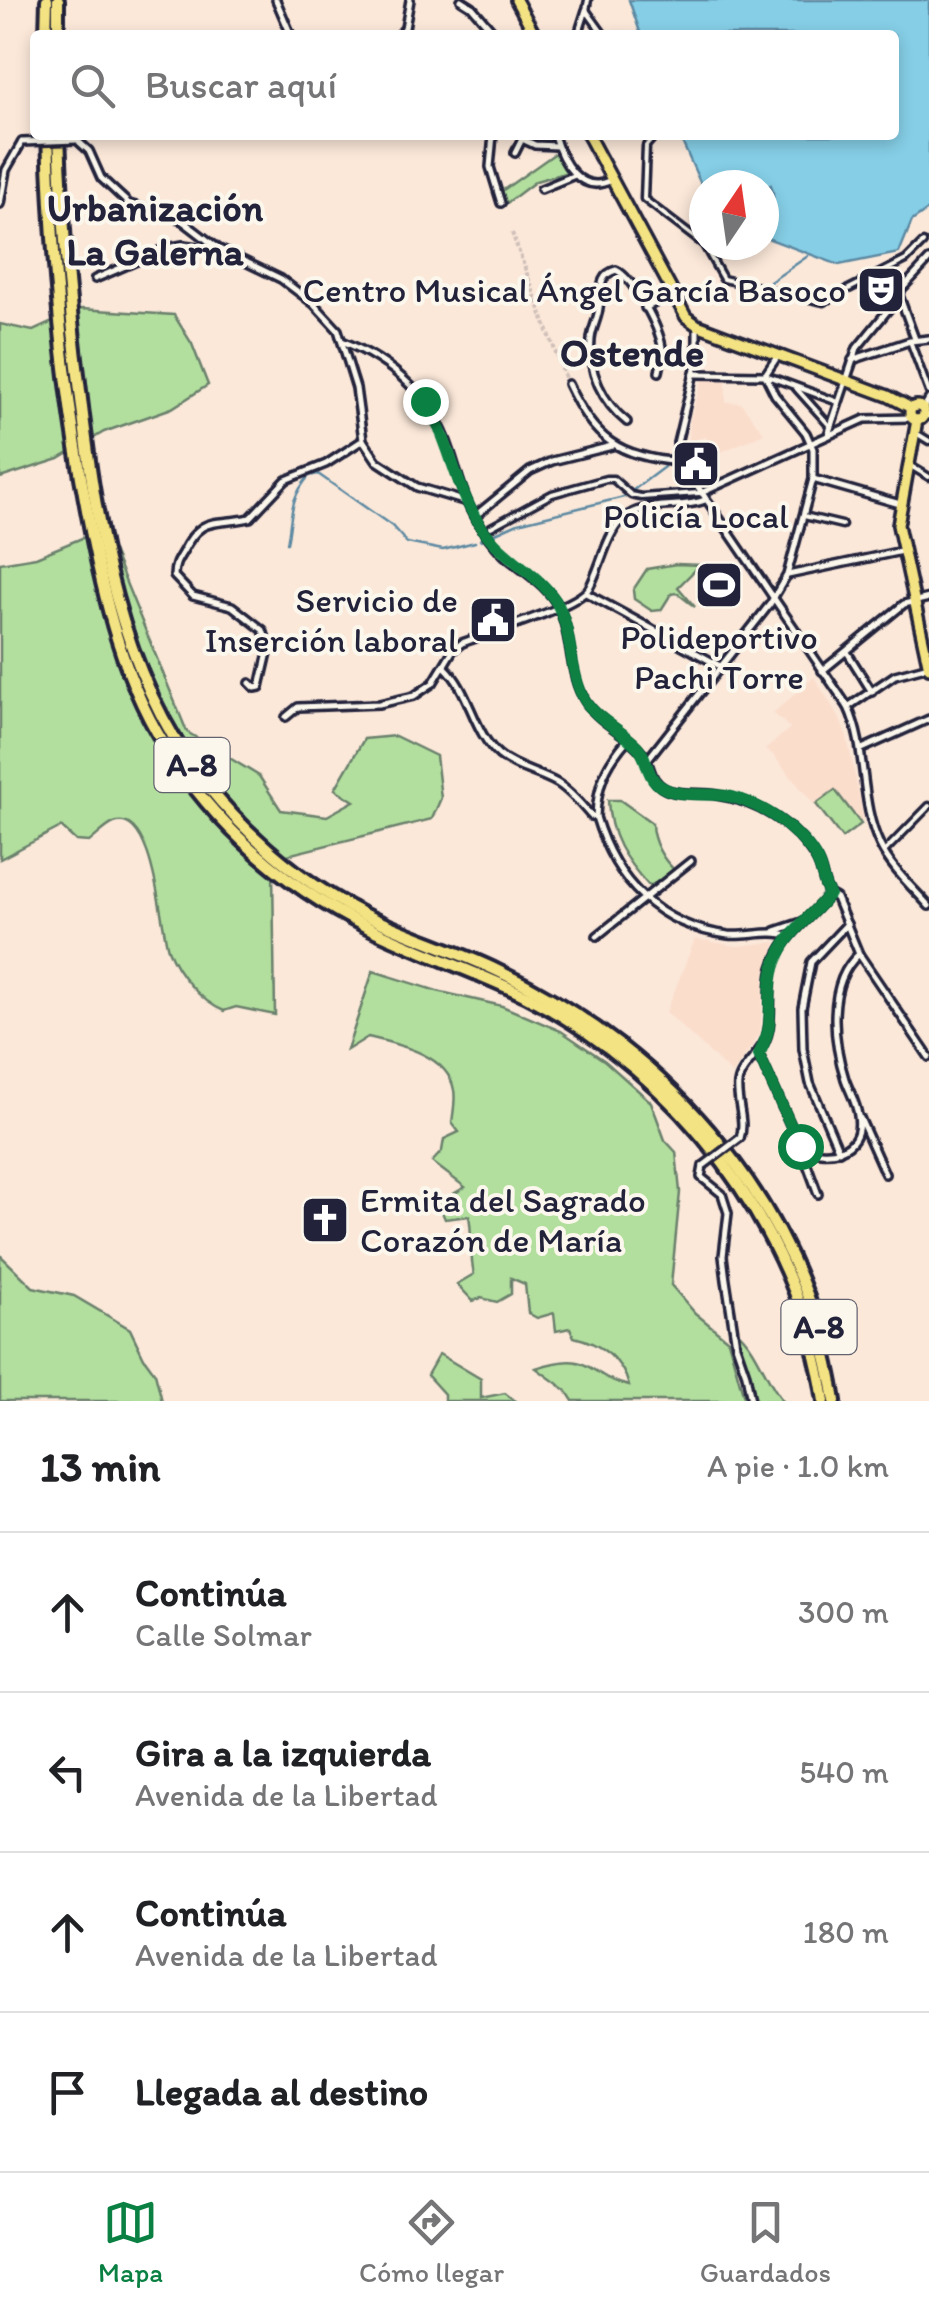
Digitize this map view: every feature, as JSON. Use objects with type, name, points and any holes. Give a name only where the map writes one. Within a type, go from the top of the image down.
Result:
[{"type":"highway","points":[[46,30],[47,0]]},
{"type":"highway","points":[[58,0],[58,30]]},
{"type":"highway","points":[[516,0],[531,30]]},
{"type":"highway","name":"A-8","points":[[48,140],[58,301],[73,430],[93,540],[119,647],[171,756],[234,834],[318,901],[372,930],[494,981],[564,1018],[638,1072],[680,1112],[724,1164],[770,1238],[812,1340],[824,1401]]},
{"type":"highway","name":"A-8","points":[[59,140],[66,282],[84,432],[103,539],[129,642],[173,737],[205,783],[246,830],[324,892],[365,915],[494,968],[552,999],[598,1027],[646,1064],[688,1105],[733,1158],[791,1256],[820,1329],[836,1401]]},
{"type":"highway","points":[[591,140],[686,317],[697,325],[922,409],[898,525],[929,667]]},
{"type":"street","points":[[276,0],[289,30]]},
{"type":"street","points":[[403,30],[410,0]]},
{"type":"street","points":[[461,0],[472,6],[492,30]]},
{"type":"street","points":[[580,30],[588,0]]},
{"type":"street","points":[[586,10],[600,30]]},
{"type":"street","points":[[0,204],[6,170],[22,142],[77,140],[89,151],[101,178],[129,204],[180,219],[219,249],[298,291],[328,318],[342,342],[356,388],[363,440],[377,461],[404,480],[467,502]]},
{"type":"street","points":[[492,140],[490,167],[502,203]]},
{"type":"street","points":[[515,153],[522,140]]},
{"type":"street","points":[[524,140],[557,146]]},
{"type":"street","points":[[555,140],[566,165],[577,176],[602,184],[611,180]]},
{"type":"street","points":[[651,140],[646,146],[644,199],[689,234]]},
{"type":"street","points":[[541,189],[577,176]]},
{"type":"street","points":[[713,260],[723,278],[822,302],[906,260],[924,243]]},
{"type":"street","points":[[95,279],[167,248],[219,249]]},
{"type":"street","points":[[828,435],[857,348],[929,260]]},
{"type":"street","points":[[628,422],[607,401],[591,355],[603,277],[616,270],[622,272],[645,308],[662,343],[659,372]]},
{"type":"street","points":[[645,308],[673,294]]},
{"type":"street","points":[[286,718],[298,706],[379,704],[414,696],[433,683],[462,642],[559,608],[586,593],[623,519],[641,510],[693,505],[703,496],[811,442],[865,419],[922,409],[913,340],[898,295]]},
{"type":"street","points":[[697,325],[694,374],[677,442],[680,462],[848,707],[862,749],[872,816],[884,852],[929,906]]},
{"type":"street","points":[[852,360],[913,340],[929,339]]},
{"type":"street","points":[[342,342],[390,367],[425,401],[449,446],[476,520],[501,552],[546,588],[559,608],[583,698],[603,720],[628,738],[648,760],[653,779],[668,790],[731,797],[783,822],[816,859],[859,954],[929,1057]]},
{"type":"street","points":[[764,374],[779,355]]},
{"type":"street","points":[[694,374],[764,374],[838,402]]},
{"type":"street","points":[[648,760],[774,599],[787,574],[813,479],[811,442],[764,374]]},
{"type":"street","points":[[568,384],[584,416],[612,446],[660,461],[680,462]]},
{"type":"street","points":[[792,385],[830,426]]},
{"type":"street","points":[[915,432],[929,441]]},
{"type":"street","points":[[250,683],[260,687],[269,655],[263,630],[232,606],[193,596],[174,576],[175,564],[199,527],[250,518],[286,480],[326,464],[363,440]]},
{"type":"street","points":[[476,520],[530,471],[552,461],[612,446]]},
{"type":"street","points":[[909,465],[929,478]]},
{"type":"street","points":[[491,527],[552,494],[594,481],[613,479],[629,493],[703,496]]},
{"type":"street","points":[[813,479],[900,504]]},
{"type":"street","points":[[804,516],[842,525]]},
{"type":"street","points":[[787,574],[902,551]]},
{"type":"street","points":[[586,593],[720,666]]},
{"type":"street","points":[[822,671],[912,600],[929,598]]},
{"type":"street","points":[[846,652],[872,692]]},
{"type":"street","points":[[445,667],[496,753],[559,784],[596,817]]},
{"type":"street","points":[[848,707],[895,675],[929,667]]},
{"type":"street","points":[[862,749],[929,719]]},
{"type":"street","points":[[628,738],[604,772],[596,817],[606,850],[621,874],[645,899],[693,927],[730,935],[790,936]]},
{"type":"street","points":[[884,852],[929,806]]},
{"type":"street","points":[[597,936],[690,861]]},
{"type":"street","points":[[751,1401],[736,1345],[723,1256],[728,1212],[722,1194],[700,1178],[703,1166],[740,1138],[743,1130],[738,1083],[744,1068],[759,1055],[769,1027],[772,973],[790,936],[829,894]]},
{"type":"street","points":[[768,934],[805,921]]},
{"type":"street","points":[[839,1151],[810,1083],[803,1049],[802,1008],[811,962],[847,924]]},
{"type":"street","points":[[859,954],[845,969],[840,983],[836,1026],[842,1068],[858,1116],[885,1174]]},
{"type":"street","points":[[759,1055],[818,1194]]},
{"type":"street","points":[[800,1146],[818,1154],[839,1151],[855,1139],[858,1116]]},
{"type":"shaded area","points":[[702,380],[726,381],[726,402],[741,403],[764,433],[715,455],[706,437],[689,441],[690,420]]},
{"type":"shaded area","points":[[814,677],[847,737],[863,815],[861,824],[842,838],[765,750],[790,728],[773,713]]},
{"type":"shaded area","points":[[695,939],[737,946],[776,942],[765,973],[760,1034],[732,1074],[666,1012]]},
{"type":"green space","points":[[557,152],[568,172],[536,181],[503,206],[499,193]]},
{"type":"green space","points":[[81,309],[174,315],[192,344],[208,385],[172,408],[104,432],[59,459],[0,478],[0,324],[33,331]]},
{"type":"green space","points":[[104,529],[187,732],[259,776],[281,810],[327,816],[354,801],[335,789],[364,739],[395,736],[436,756],[441,798],[432,819],[287,855],[273,870],[275,1015],[236,1007],[224,1011],[206,1000],[183,977],[168,949],[147,851],[128,823],[111,824],[89,842],[76,841],[61,827],[0,859],[0,563],[36,557]]},
{"type":"green space","points":[[700,565],[678,587],[695,607],[677,593],[671,594],[661,610],[652,611],[634,599],[633,590],[647,569]]},
{"type":"green space","points":[[835,790],[861,824],[842,838],[816,804]]},
{"type":"green space","points":[[608,800],[620,800],[652,823],[659,850],[677,872],[649,886],[620,847],[611,825]]},
{"type":"green space","points":[[373,971],[502,1006],[561,1031],[605,1061],[651,1102],[665,1140],[676,1152],[680,1192],[671,1285],[695,1313],[728,1340],[745,1401],[573,1401],[566,1390],[536,1368],[579,1362],[629,1386],[622,1368],[601,1348],[574,1337],[570,1328],[556,1331],[554,1313],[537,1318],[528,1313],[525,1284],[511,1278],[511,1294],[497,1302],[481,1298],[473,1301],[457,1284],[474,1274],[469,1216],[445,1219],[438,1203],[465,1187],[432,1162],[442,1151],[444,1139],[459,1132],[452,1123],[454,1090],[450,1078],[432,1059],[406,1047],[368,1037],[347,1050]]},
{"type":"green space","points":[[0,1255],[33,1287],[74,1296],[130,1329],[155,1373],[162,1401],[0,1401]]},
{"type":"green space","points":[[736,1330],[750,1346],[783,1401],[754,1401]]},
{"type":"green space","points":[[439,1354],[481,1379],[481,1398],[505,1393],[515,1401],[444,1401],[444,1394],[427,1375]]},
{"type":"water","points":[[629,0],[929,0],[929,209],[912,221],[899,253],[839,265],[779,243],[779,170],[695,170],[681,140],[899,140],[899,30],[639,30]]},
{"type":"waterway","points":[[759,299],[770,282],[808,256]]},
{"type":"waterway","points":[[480,540],[518,523],[624,497],[664,467]]},
{"type":"waterway","points":[[287,543],[298,493],[309,476],[318,474],[392,526],[407,543],[443,550],[475,542]]},
{"type":"tunnel","points":[[512,233],[567,383]]},
{"type":"place","name":"Centro Musical Ángel García Basoco","points":[[881,290]]},
{"type":"place","name":"Policía Local","points":[[696,464]]},
{"type":"place","name":"Polideportivo Pachi Torre","points":[[719,585]]},
{"type":"place","name":"Servicio de Inserción laboral","points":[[493,620]]},
{"type":"place","name":"Ermita del Sagrado Corazón de María","points":[[325,1220]]},
{"type":"district","name":"Urbanización La Galerna","points":[[155,230]]},
{"type":"district","name":"Ostende","points":[[632,352]]},
{"type":"route","points":[[425,401],[440,424],[478,523],[501,552],[546,588],[559,608],[579,688],[591,708],[638,748],[660,786],[676,792],[731,797],[750,804],[783,822],[816,859],[829,894],[816,912],[795,929],[778,956],[771,982],[769,1027],[759,1055],[800,1146]]}]
